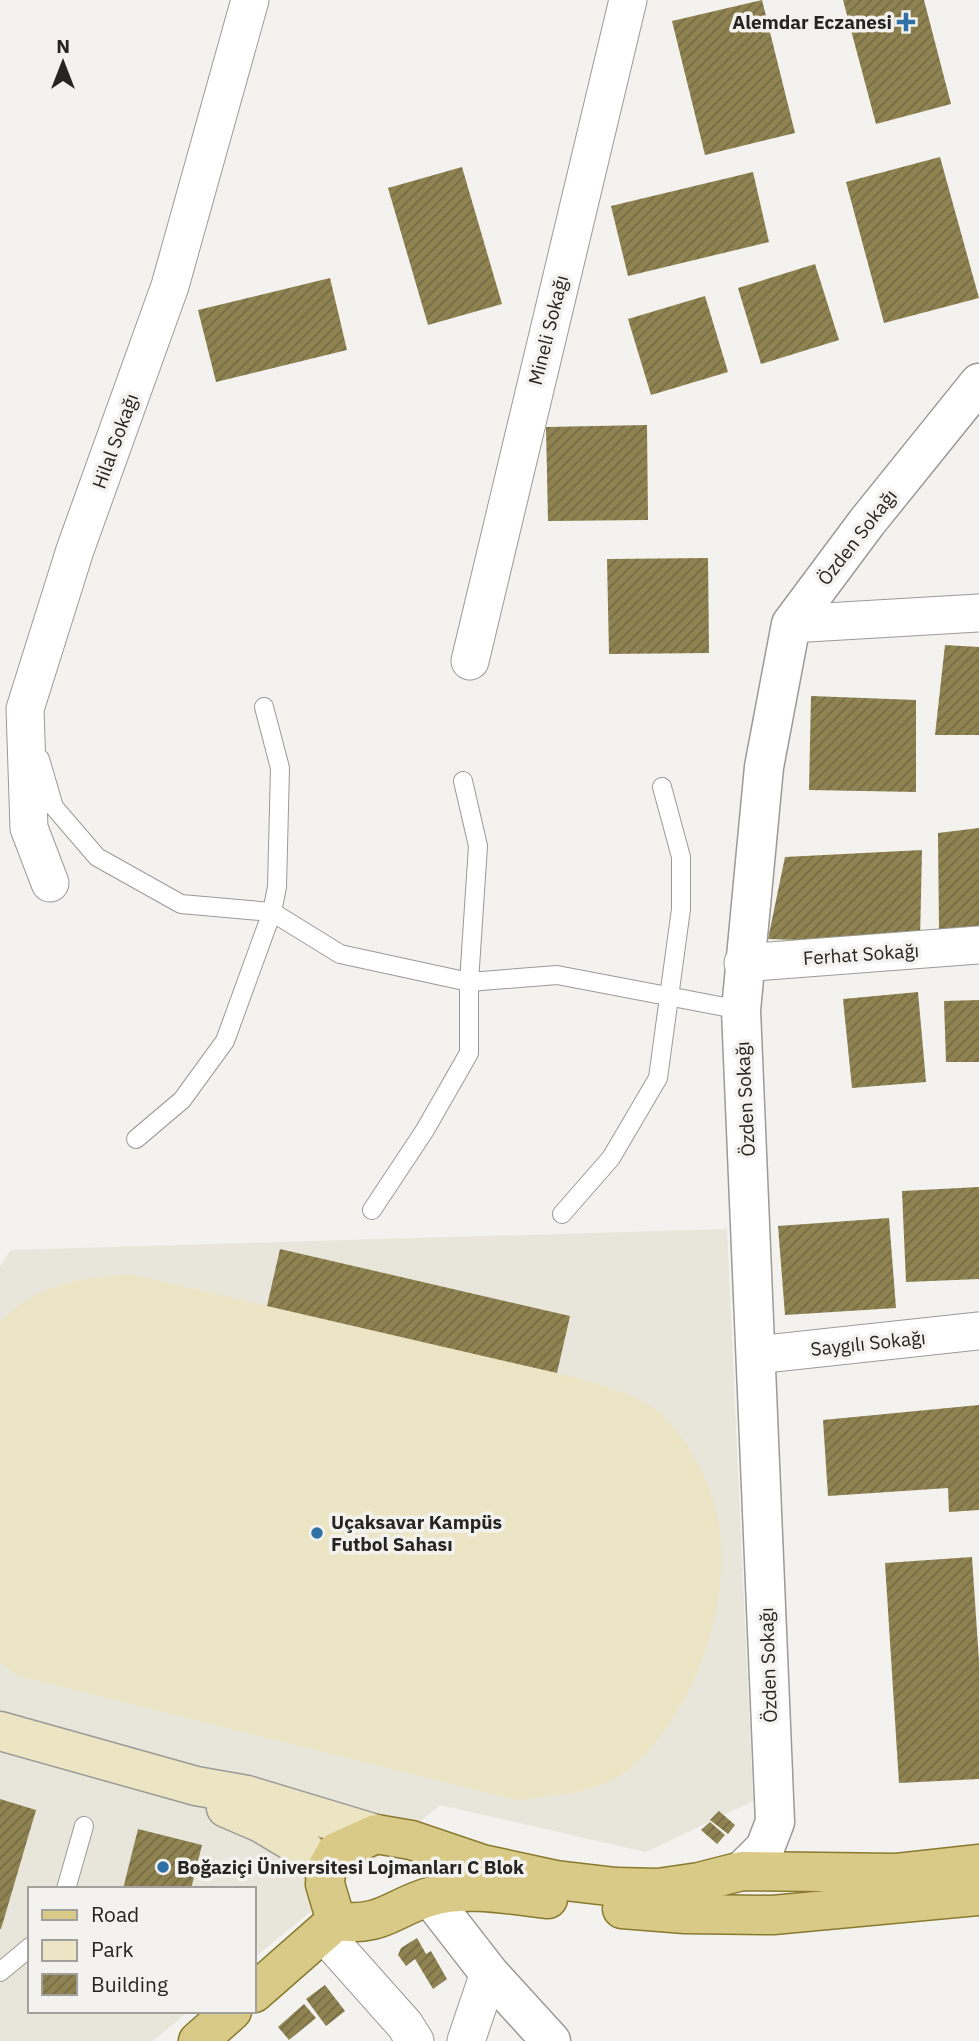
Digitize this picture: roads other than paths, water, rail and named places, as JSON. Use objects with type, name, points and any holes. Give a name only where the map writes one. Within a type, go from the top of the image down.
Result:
[{"type":"main road","points":[[0,1731],[196,1786],[247,1794],[482,1864],[556,1880],[615,1888],[657,1888],[699,1882],[742,1871],[897,1873],[979,1864]]},
{"type":"main road","points":[[196,1786],[228,1809],[261,1822],[301,1847],[326,1870]]},
{"type":"main road","points":[[330,1928],[326,1870],[336,1852],[394,1837]]},
{"type":"main road","points":[[394,1837],[426,1867],[430,1897]]},
{"type":"main road","points":[[256,1991],[330,1928],[375,1922],[430,1897],[502,1894],[685,1914],[773,1915],[979,1896]]},
{"type":"main road","points":[[198,2041],[230,2013]]},
{"type":"street","name":"Hilal Sokağı","points":[[50,883],[29,828],[24,709],[75,550],[170,286],[250,0]]},
{"type":"street","name":"Mineli Sokağı","points":[[470,661],[628,0]]},
{"type":"street","name":"Özden Sokağı","points":[[742,1871],[765,1848],[775,1822],[741,1010],[743,963],[764,767],[791,624],[866,522],[979,383]]},
{"type":"street","points":[[791,624],[979,613]]},
{"type":"street","name":"Ferhat Sokağı","points":[[743,963],[979,945]]},
{"type":"street","name":"Saygılı Sokağı","points":[[756,1355],[979,1331]]},
{"type":"street","points":[[430,1897],[489,1972],[551,2041]]},
{"type":"street","points":[[330,1928],[415,2041]]},
{"type":"street","points":[[466,2041],[489,1972]]},
{"type":"lane","points":[[136,1139],[182,1100],[225,1041],[272,912],[277,887],[280,768],[264,706]]},
{"type":"lane","points":[[24,709],[54,807],[97,857],[181,904],[272,912],[340,954],[469,982],[557,975],[741,1010]]},
{"type":"lane","points":[[372,1210],[425,1130],[469,1053],[469,982],[478,846],[463,781]]},
{"type":"lane","points":[[562,1214],[611,1158],[657,1078],[681,909],[681,857],[662,787]]},
{"type":"lane","points":[[67,1887],[85,1826]]},
{"type":"lane","points":[[0,1972],[28,1949]]},
{"type":"place","name":"Alemdar Eczanesi","points":[[906,22]]},
{"type":"place","name":"Uçaksavar Kampüs Futbol Sahası","points":[[317,1533]]},
{"type":"place","name":"Boğaziçi Üniversitesi Lojmanları C Blok","points":[[163,1867]]}]
